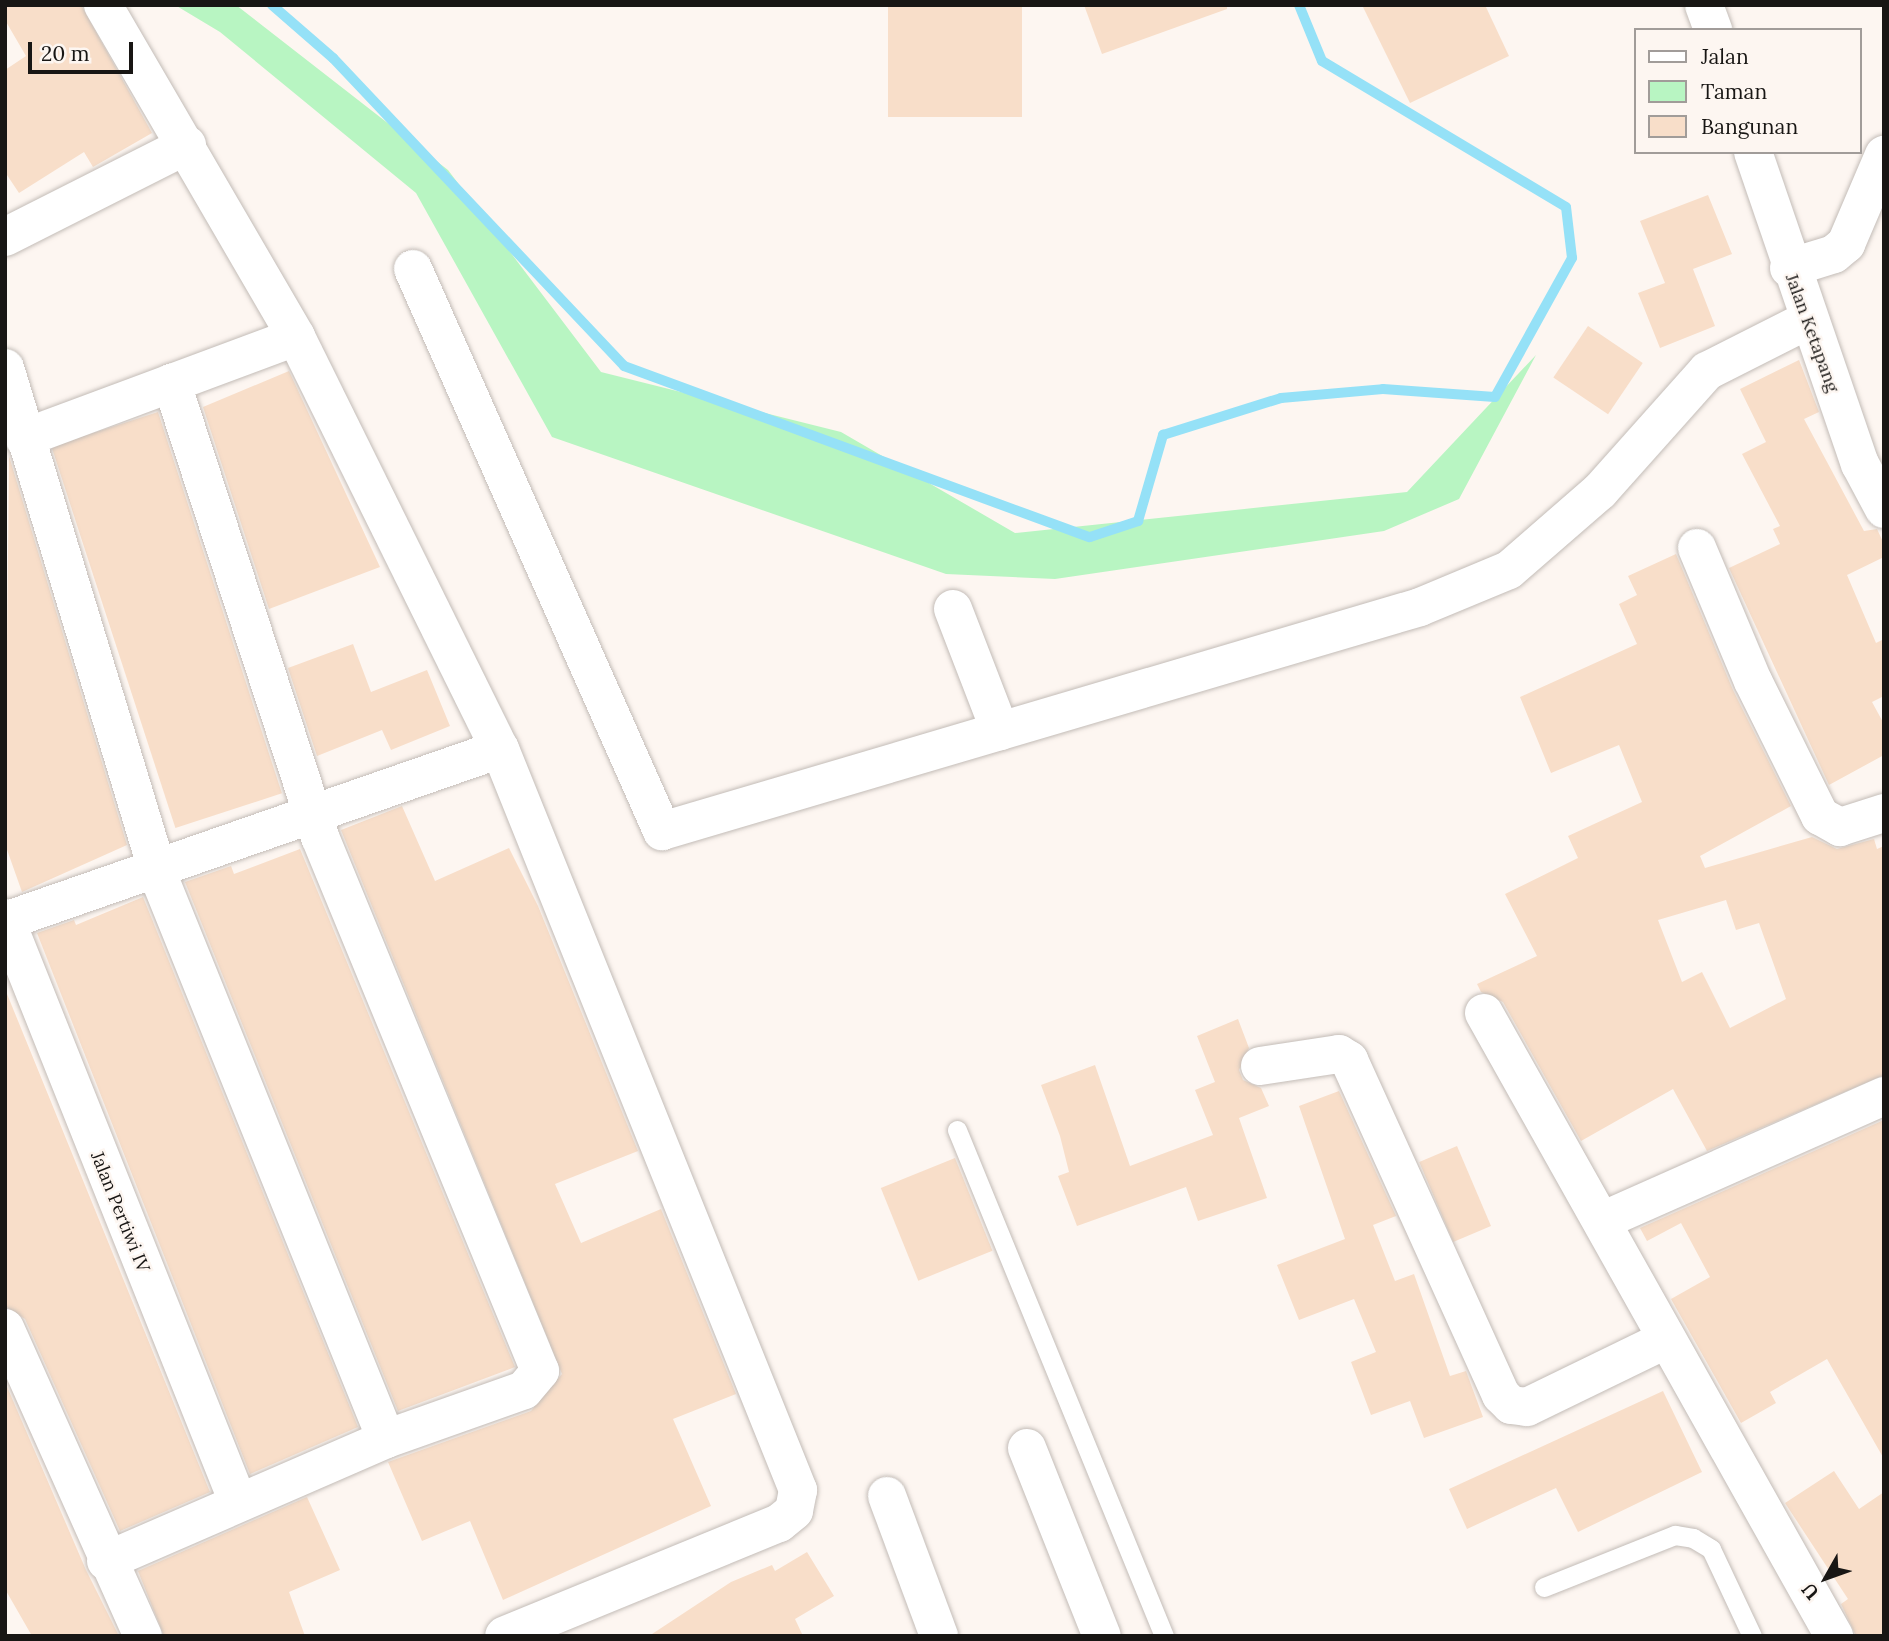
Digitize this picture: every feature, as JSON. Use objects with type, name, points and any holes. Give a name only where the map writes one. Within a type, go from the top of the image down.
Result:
[{"type":"street","points":[[103,5],[187,145],[296,337],[500,748],[798,1490],[794,1511],[779,1524],[504,1636]]},
{"type":"street","points":[[1704,5],[1712,28]]},
{"type":"street","points":[[5,237],[187,145]]},
{"type":"street","name":"Jalan Ketapang","points":[[1754,154],[1788,268],[1860,464],[1884,509]]},
{"type":"street","points":[[1788,268],[1834,254],[1846,244],[1884,155]]},
{"type":"street","points":[[413,269],[662,831],[1420,607],[1509,570],[1600,491],[1707,371],[1808,320]]},
{"type":"street","points":[[24,438],[296,337]]},
{"type":"street","points":[[5,368],[24,438],[157,868],[386,1439]]},
{"type":"street","points":[[106,1561],[386,1439],[524,1390],[540,1371],[314,814],[172,383]]},
{"type":"street","points":[[1697,548],[1753,681],[1820,816],[1840,827],[1884,813]]},
{"type":"street","points":[[953,609],[1000,731]]},
{"type":"street","points":[[6,920],[500,748]]},
{"type":"street","name":"Jalan Pertiwi IV","points":[[6,920],[238,1502]]},
{"type":"street","points":[[1484,1013],[1604,1220],[1665,1340],[1834,1636]]},
{"type":"street","points":[[1260,1066],[1339,1054],[1349,1060],[1501,1395],[1511,1405],[1527,1407],[1665,1340]]},
{"type":"street","points":[[1604,1220],[1884,1096]]},
{"type":"street","points":[[5,1328],[14,1376],[143,1636]]},
{"type":"street","points":[[1027,1448],[1102,1636]]},
{"type":"street","points":[[887,1496],[939,1636]]},
{"type":"lane","points":[[957,1130],[1164,1636]]},
{"type":"lane","points":[[1544,1587],[1675,1535],[1693,1538],[1711,1549],[1752,1636]]},
{"type":"green space","points":[[175,5],[236,5],[448,170],[601,372],[841,432],[1015,533],[1407,492],[1536,355],[1459,499],[1384,531],[1055,579],[946,574],[552,437],[416,193],[220,32]]},
{"type":"building","points":[[5,5],[81,5],[152,133],[93,167],[84,152],[19,193],[5,172],[5,70],[26,56],[5,20]]},
{"type":"building","points":[[888,5],[1022,5],[1022,117],[888,117]]},
{"type":"building","points":[[1084,5],[1227,5],[1227,9],[1102,54]]},
{"type":"building","points":[[1362,5],[1485,5],[1509,56],[1410,103]]},
{"type":"building","points":[[1708,195],[1732,254],[1693,269],[1715,326],[1660,348],[1638,293],[1665,283],[1640,221]]},
{"type":"building","points":[[1588,326],[1643,363],[1608,414],[1553,377]]},
{"type":"building","points":[[1799,360],[1819,412],[1804,419],[1864,531],[1877,529],[1884,544],[1884,557],[1847,575],[1876,643],[1884,639],[1884,696],[1872,702],[1884,724],[1884,755],[1829,785],[1729,568],[1780,544],[1773,529],[1780,526],[1742,454],[1766,442],[1740,389]]},
{"type":"building","points":[[289,371],[380,567],[269,609],[203,407]]},
{"type":"building","points":[[158,412],[282,793],[175,828],[51,447]]},
{"type":"building","points":[[9,456],[127,845],[22,892],[5,844]]},
{"type":"building","points":[[1676,554],[1733,690],[1791,806],[1700,856],[1705,868],[1812,837],[1837,849],[1874,839],[1877,849],[1884,846],[1884,1075],[1707,1151],[1673,1089],[1581,1141],[1503,1002],[1481,992],[1477,984],[1537,956],[1505,894],[1578,858],[1568,836],[1642,802],[1619,745],[1551,773],[1520,697],[1637,644],[1619,604],[1637,595],[1628,576]],"holes":[[[1726,900],[1736,930],[1759,923],[1786,999],[1730,1028],[1702,972],[1682,982],[1658,920]]]},
{"type":"building","points":[[353,644],[371,692],[427,670],[450,726],[391,750],[382,730],[317,756],[288,668]]},
{"type":"building","points":[[402,806],[435,881],[509,848],[538,906],[638,1151],[555,1184],[581,1243],[661,1209],[736,1394],[673,1419],[711,1506],[503,1600],[470,1521],[422,1541],[388,1462],[531,1411],[562,1374],[341,830]]},
{"type":"building","points":[[300,849],[515,1367],[398,1411],[185,882],[231,866],[234,874]]},
{"type":"building","points":[[143,897],[358,1427],[250,1474],[37,933],[74,920],[76,925]]},
{"type":"building","points":[[5,989],[210,1492],[120,1531],[25,1319],[5,1306]]},
{"type":"building","points":[[1238,1019],[1249,1048],[1239,1070],[1243,1080],[1261,1088],[1269,1106],[1239,1118],[1267,1198],[1198,1221],[1186,1187],[1077,1226],[1058,1176],[1069,1172],[1060,1136],[1041,1085],[1095,1065],[1130,1166],[1213,1135],[1195,1090],[1215,1082],[1197,1036]]},
{"type":"building","points":[[1339,1091],[1396,1216],[1373,1225],[1395,1281],[1414,1274],[1450,1376],[1466,1371],[1483,1417],[1424,1438],[1410,1401],[1371,1415],[1351,1362],[1376,1352],[1354,1299],[1299,1320],[1277,1265],[1345,1239],[1299,1106]]},
{"type":"building","points":[[1884,1120],[1884,1459],[1827,1359],[1770,1392],[1776,1403],[1741,1423],[1671,1299],[1710,1277],[1681,1223],[1647,1241],[1640,1228]]},
{"type":"building","points":[[1457,1146],[1491,1226],[1453,1242],[1419,1162]]},
{"type":"building","points":[[955,1158],[992,1251],[918,1281],[881,1188]]},
{"type":"building","points":[[5,1382],[86,1570],[119,1636],[32,1636],[5,1589]]},
{"type":"building","points":[[1663,1391],[1702,1472],[1578,1532],[1556,1488],[1467,1529],[1449,1489]]},
{"type":"building","points":[[1834,1471],[1859,1509],[1884,1492],[1884,1636],[1856,1636],[1841,1604],[1848,1599],[1785,1503]]},
{"type":"building","points":[[307,1497],[340,1570],[289,1592],[305,1636],[164,1636],[138,1571]]},
{"type":"building","points":[[807,1552],[834,1596],[795,1619],[803,1636],[649,1636],[731,1582],[772,1565],[775,1571]]},
{"type":"waterway","points":[[272,5],[333,58],[624,366],[1090,537],[1138,521],[1163,435],[1281,398],[1383,389],[1495,397],[1572,258],[1566,207],[1322,61],[1299,5]]}]
